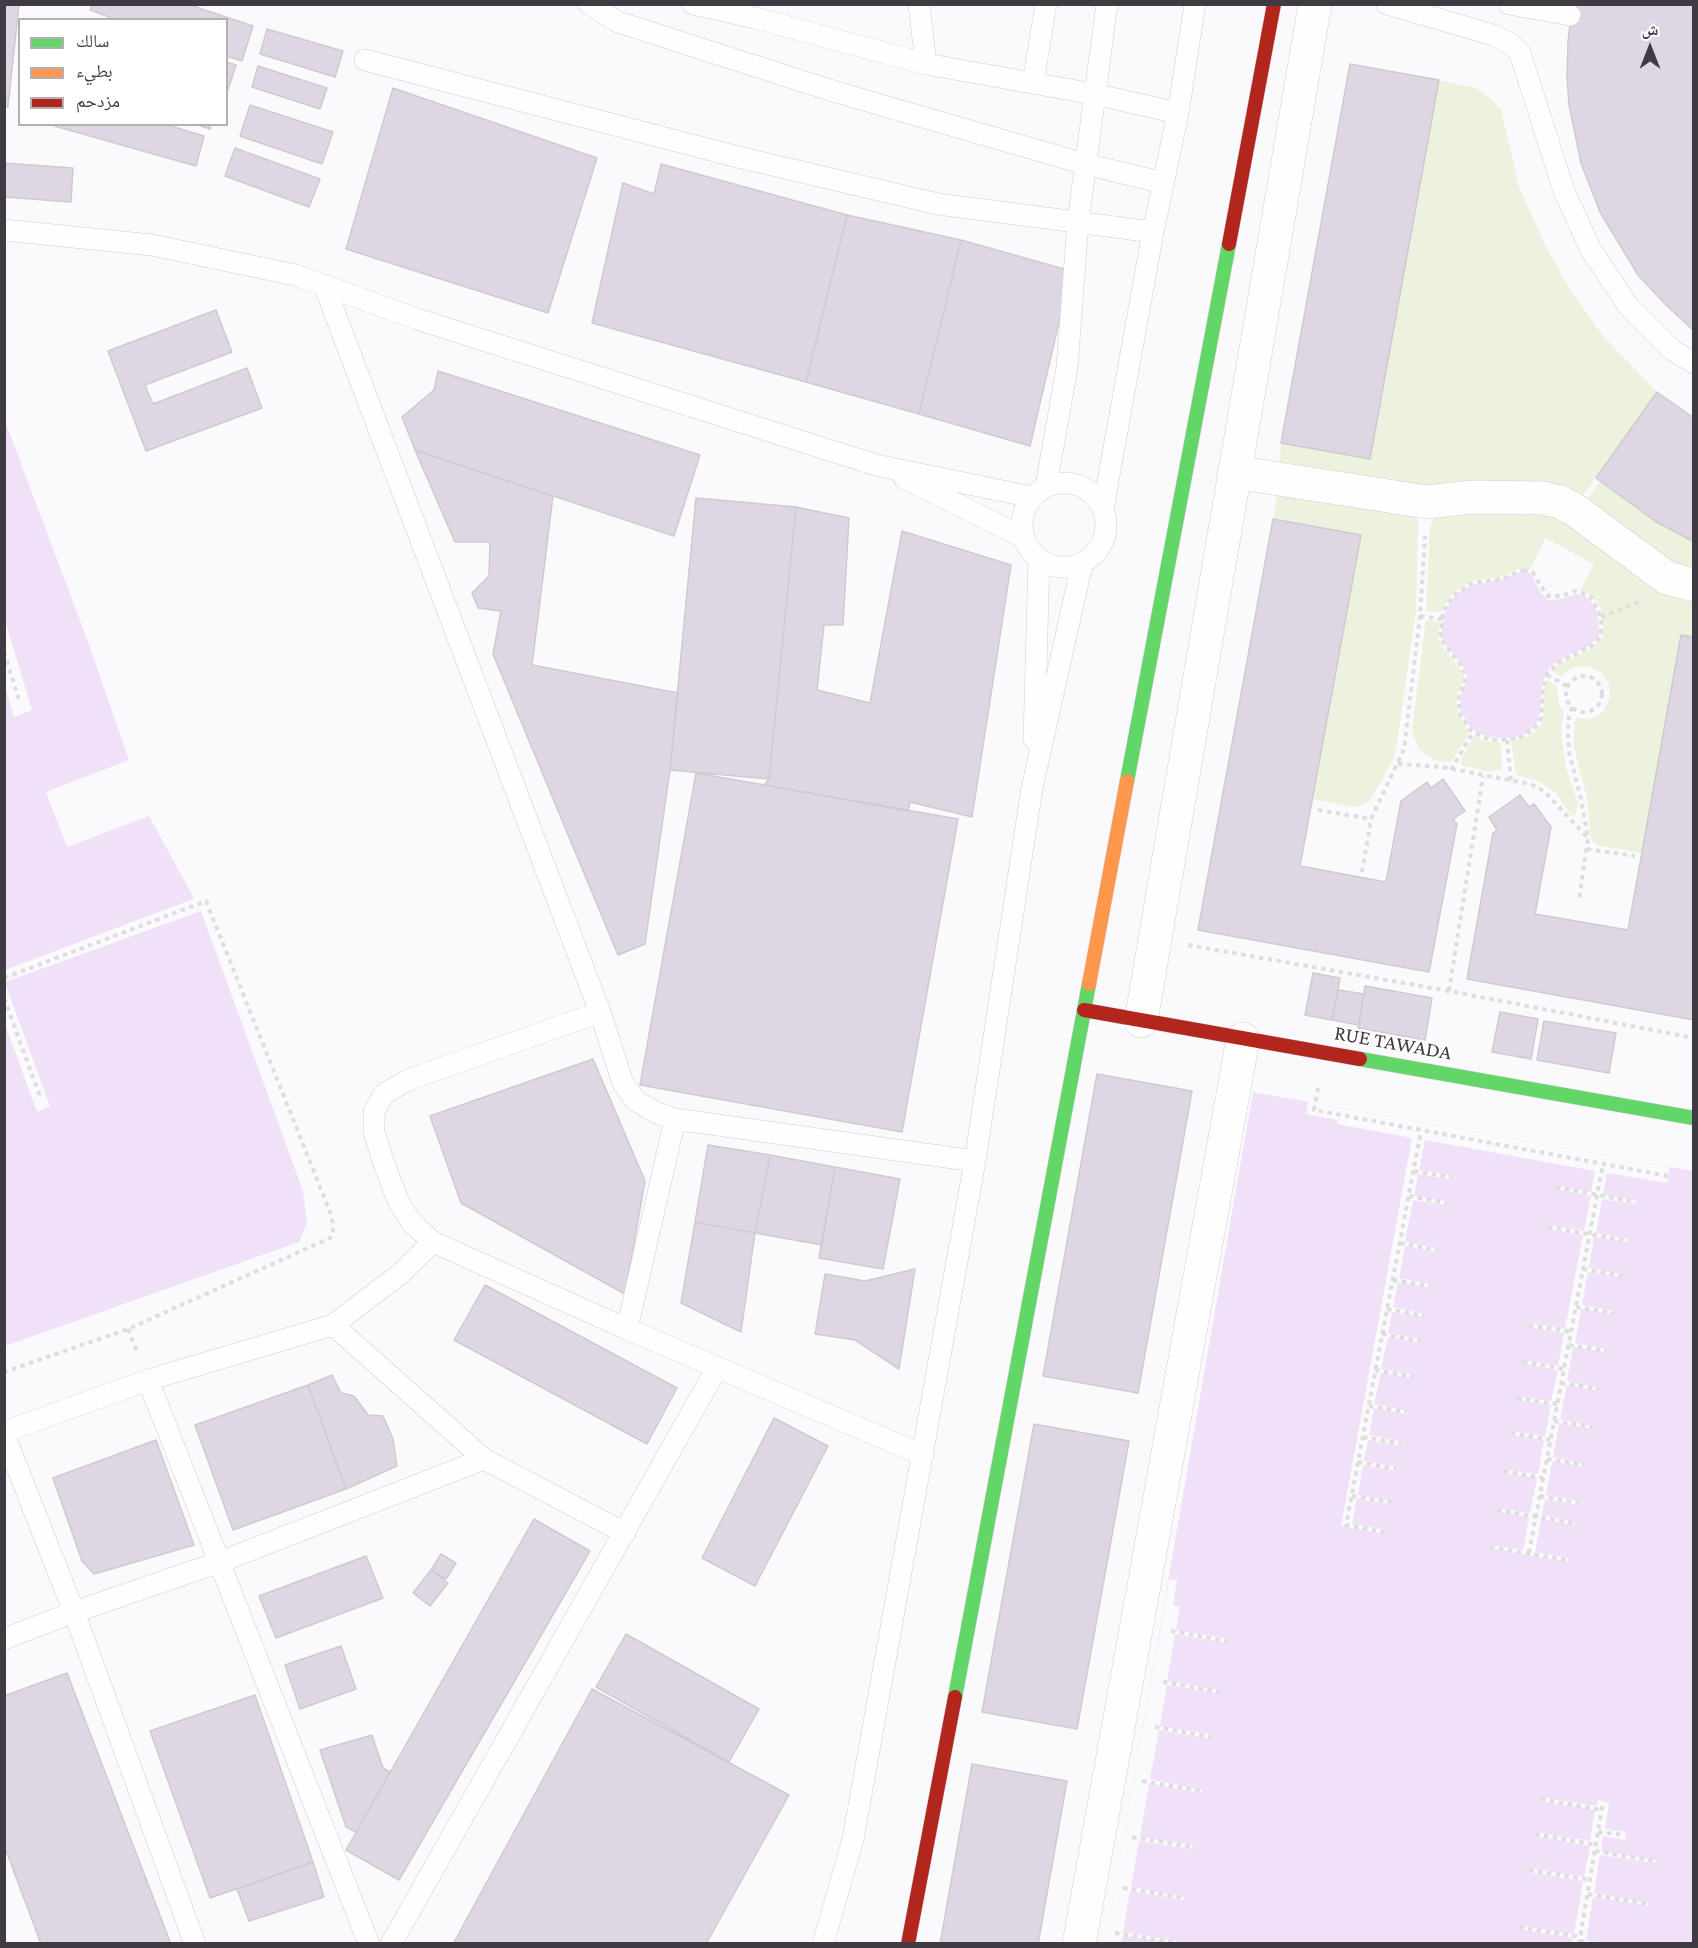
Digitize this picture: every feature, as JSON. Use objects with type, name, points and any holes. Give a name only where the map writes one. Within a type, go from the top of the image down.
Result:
[{"type":"street","points":[[908,1944],[1274,4]]},
{"type":"street","points":[[1141,1021],[1315,4]]},
{"type":"street","points":[[1234,472],[1427,502],[1472,497],[1543,498],[1560,502],[1575,510],[1654,570],[1667,578],[1694,585]]},
{"type":"street","name":"RUE TAWADA","points":[[1084,1010],[1694,1119]]},
{"type":"street","points":[[1080,1944],[1243,1039]]},
{"type":"lane","points":[[589,4],[836,92],[1085,164],[1164,183]]},
{"type":"lane","points":[[693,4],[755,18],[926,64],[1094,94],[1178,112]]},
{"type":"lane","points":[[919,4],[926,64]]},
{"type":"lane","points":[[1033,83],[1046,4]]},
{"type":"lane","points":[[4,230],[152,245],[295,275],[417,319],[876,465],[1039,492],[1063,483],[1080,486],[1094,495],[1103,508],[1107,524],[1103,540],[1095,554],[1082,564],[1067,568],[1052,566],[1029,550],[1023,537],[1022,516],[1039,492],[1067,368],[1078,222],[1107,4]]},
{"type":"lane","points":[[1103,508],[1153,232],[1178,112],[1196,4]]},
{"type":"lane","points":[[1387,4],[1493,35],[1521,53],[1564,191],[1591,250],[1629,307],[1672,350],[1694,363]]},
{"type":"lane","points":[[1509,4],[1570,15]]},
{"type":"lane","points":[[365,60],[738,157],[938,204],[1153,232]]},
{"type":"lane","points":[[324,285],[600,1012],[623,1083],[636,1101],[655,1112],[675,1119],[975,1161]]},
{"type":"lane","points":[[876,465],[1023,537]]},
{"type":"lane","points":[[1032,788],[1039,559]]},
{"type":"lane","points":[[823,1944],[853,1839],[975,1161],[1032,788],[1082,564]]},
{"type":"lane","points":[[600,1012],[408,1080],[384,1094],[374,1112],[374,1132],[382,1161],[399,1203],[413,1224],[433,1242],[627,1329],[923,1455]]},
{"type":"lane","points":[[627,1329],[675,1119]]},
{"type":"lane","points":[[195,1944],[74,1612],[4,1433],[148,1380],[333,1325],[400,1274],[433,1242]]},
{"type":"lane","points":[[333,1325],[484,1460],[625,1533]]},
{"type":"lane","points":[[391,1944],[717,1368]]},
{"type":"lane","points":[[148,1380],[369,1944]]},
{"type":"lane","points":[[4,1639],[74,1612],[220,1562],[484,1460]]},
{"type":"path","points":[[1362,872],[1371,819],[1404,749],[1420,616],[1427,502]]},
{"type":"path","points":[[1523,570],[1533,573],[1546,594],[1552,597],[1571,591],[1587,594],[1597,606],[1601,617],[1599,638],[1590,647],[1559,662],[1547,675],[1542,688],[1542,712],[1538,726],[1524,736],[1507,740],[1486,739],[1473,732],[1464,722],[1459,710],[1458,700],[1466,681],[1466,675],[1440,638],[1446,606],[1462,588],[1472,583],[1502,579],[1523,570]]},
{"type":"path","points":[[1420,616],[1442,619]]},
{"type":"path","points":[[4,652],[20,703]]},
{"type":"path","points":[[1547,675],[1567,686]]},
{"type":"path","points":[[1583,675],[1596,681],[1600,686],[1601,700],[1597,706],[1584,712],[1572,707],[1566,698],[1567,686],[1571,681],[1583,675]]},
{"type":"path","points":[[1572,707],[1568,724],[1569,752],[1588,838],[1579,900]]},
{"type":"path","points":[[1451,770],[1473,732]]},
{"type":"path","points":[[1507,740],[1511,781]]},
{"type":"path","points":[[1398,764],[1434,766],[1532,784],[1545,792],[1588,838]]},
{"type":"path","points":[[1449,991],[1483,776]]},
{"type":"path","points":[[1318,810],[1371,819]]},
{"type":"path","points":[[1587,849],[1635,856]]},
{"type":"path","points":[[4,978],[206,902],[332,1217],[333,1232],[330,1238],[128,1329],[4,1372]]},
{"type":"path","points":[[1155,940],[1449,991],[1694,1038]]},
{"type":"path","points":[[4,998],[42,1099]]},
{"type":"path","points":[[1324,1053],[1314,1110],[1668,1176]]},
{"type":"path","points":[[1385,1532],[1346,1525],[1421,1131]]},
{"type":"path","points":[[1529,1553],[1603,1164]]},
{"type":"path","points":[[1414,1171],[1451,1177]]},
{"type":"path","points":[[1556,1187],[1636,1202]]},
{"type":"path","points":[[1409,1197],[1446,1203]]},
{"type":"path","points":[[1548,1227],[1628,1241]]},
{"type":"path","points":[[1400,1243],[1437,1250]]},
{"type":"path","points":[[1583,1269],[1622,1276]]},
{"type":"path","points":[[1393,1280],[1430,1286]]},
{"type":"path","points":[[1575,1306],[1614,1312]]},
{"type":"path","points":[[1387,1309],[1425,1316]]},
{"type":"path","points":[[1529,1325],[1571,1332]]},
{"type":"path","points":[[1382,1334],[1420,1341]]},
{"type":"path","points":[[1569,1345],[1607,1351]]},
{"type":"path","points":[[1523,1362],[1564,1369]]},
{"type":"path","points":[[1375,1370],[1413,1377]]},
{"type":"path","points":[[1561,1383],[1599,1389]]},
{"type":"path","points":[[1517,1398],[1557,1404]]},
{"type":"path","points":[[1369,1406],[1407,1412]]},
{"type":"path","points":[[1554,1421],[1592,1427]]},
{"type":"path","points":[[1510,1433],[1550,1440]]},
{"type":"path","points":[[1363,1437],[1402,1444]]},
{"type":"path","points":[[1547,1459],[1585,1465]]},
{"type":"path","points":[[1358,1462],[1397,1468]]},
{"type":"path","points":[[1504,1471],[1543,1478]]},
{"type":"path","points":[[1352,1496],[1391,1502]]},
{"type":"path","points":[[1540,1496],[1578,1503]]},
{"type":"path","points":[[1497,1510],[1574,1523]]},
{"type":"path","points":[[1490,1546],[1567,1560]]},
{"type":"path","points":[[1167,1630],[1227,1641]]},
{"type":"path","points":[[1159,1681],[1220,1692]]},
{"type":"path","points":[[1151,1727],[1212,1737]]},
{"type":"path","points":[[1142,1780],[1203,1791]]},
{"type":"path","points":[[1541,1799],[1602,1809]]},
{"type":"path","points":[[1580,1940],[1603,1802]]},
{"type":"path","points":[[1598,1832],[1625,1836]]},
{"type":"path","points":[[1535,1834],[1596,1845]]},
{"type":"path","points":[[1132,1837],[1192,1847]]},
{"type":"path","points":[[1595,1851],[1655,1862]]},
{"type":"path","points":[[1529,1870],[1590,1880]]},
{"type":"path","points":[[1122,1887],[1184,1898]]},
{"type":"path","points":[[1588,1894],[1648,1904]]},
{"type":"path","points":[[1519,1927],[1597,1944]]},
{"type":"path","points":[[1114,1933],[1176,1943]]},
{"type":"green space","points":[[1439,80],[1478,89],[1501,110],[1519,187],[1546,247],[1570,289],[1603,336],[1657,392],[1581,499],[1436,491],[1279,466],[1281,443],[1370,459]]},
{"type":"green space","points":[[1601,481],[1655,521],[1693,542],[1693,576],[1682,573],[1587,499]]},
{"type":"green space","points":[[1277,493],[1416,516],[1418,523],[1416,611],[1396,750],[1393,760],[1370,800],[1363,805],[1353,807],[1313,799],[1361,535],[1273,519]]},
{"type":"green space","points":[[1445,510],[1554,513],[1693,598],[1693,637],[1681,635],[1642,853],[1596,845],[1591,839],[1587,798],[1574,747],[1574,724],[1576,718],[1590,719],[1603,712],[1610,698],[1609,684],[1601,672],[1587,666],[1572,668],[1561,677],[1552,671],[1559,664],[1591,649],[1603,637],[1602,613],[1599,605],[1591,595],[1580,591],[1594,564],[1545,538],[1530,570],[1520,569],[1499,577],[1471,581],[1452,594],[1441,612],[1426,611],[1430,528],[1432,521]]},
{"type":"green space","points":[[1426,620],[1439,622],[1440,643],[1464,674],[1464,681],[1456,704],[1468,735],[1451,762],[1438,761],[1426,755],[1419,749],[1413,735]]},
{"type":"green space","points":[[1547,680],[1557,686],[1559,705],[1564,712],[1561,733],[1566,769],[1578,803],[1576,814],[1573,815],[1550,788],[1536,780],[1518,776],[1516,773],[1511,742],[1539,729],[1543,720],[1544,690]]},
{"type":"green space","points":[[1474,736],[1484,741],[1501,743],[1502,770],[1490,772],[1461,765],[1461,759]]},
{"type":"shaded area","points":[[4,418],[87,639],[129,760],[46,792],[67,847],[149,816],[201,911],[303,1191],[307,1223],[299,1242],[5,1346]]},
{"type":"shaded area","points":[[1524,570],[1531,574],[1540,592],[1549,600],[1576,594],[1589,598],[1597,611],[1599,633],[1586,648],[1568,655],[1550,667],[1542,683],[1537,722],[1531,729],[1513,738],[1489,737],[1477,733],[1470,727],[1460,710],[1461,695],[1467,674],[1443,642],[1441,635],[1445,613],[1452,599],[1462,590],[1472,585],[1503,579]]},
{"type":"shaded area","points":[[1253,1092],[1693,1171],[1693,1943],[1105,1944]]},
{"type":"pier","points":[[5,620],[32,710],[14,717],[5,686]]},
{"type":"pier","points":[[196,898],[201,911],[5,982],[5,970]]},
{"type":"pier","points":[[5,983],[50,1106],[37,1112],[5,1024]]},
{"type":"pier","points":[[1308,1102],[1670,1167],[1667,1183],[1607,1173],[1603,1195],[1636,1200],[1636,1202],[1635,1204],[1602,1199],[1596,1233],[1628,1239],[1628,1242],[1594,1237],[1589,1268],[1622,1274],[1622,1276],[1588,1272],[1582,1305],[1615,1311],[1614,1314],[1581,1309],[1575,1343],[1607,1349],[1606,1352],[1573,1347],[1567,1381],[1599,1388],[1599,1391],[1567,1385],[1560,1419],[1592,1426],[1592,1429],[1559,1423],[1553,1457],[1585,1464],[1584,1467],[1552,1461],[1546,1495],[1578,1501],[1578,1505],[1545,1499],[1542,1515],[1574,1522],[1574,1525],[1541,1519],[1535,1552],[1568,1558],[1567,1562],[1490,1548],[1490,1545],[1523,1550],[1529,1517],[1496,1511],[1497,1508],[1530,1513],[1537,1478],[1504,1473],[1504,1469],[1538,1474],[1544,1440],[1510,1435],[1511,1431],[1545,1436],[1551,1405],[1517,1400],[1517,1396],[1551,1401],[1558,1370],[1523,1364],[1523,1360],[1558,1366],[1564,1333],[1529,1327],[1529,1325],[1530,1323],[1565,1329],[1583,1235],[1548,1229],[1548,1227],[1549,1225],[1584,1231],[1591,1196],[1556,1189],[1556,1186],[1591,1192],[1595,1171],[1425,1140],[1419,1170],[1451,1175],[1451,1177],[1450,1179],[1418,1174],[1414,1196],[1446,1201],[1446,1205],[1413,1200],[1405,1242],[1437,1248],[1437,1252],[1405,1246],[1399,1278],[1430,1284],[1430,1288],[1398,1282],[1393,1307],[1425,1314],[1425,1317],[1392,1312],[1388,1333],[1420,1339],[1420,1341],[1419,1343],[1388,1337],[1381,1369],[1413,1375],[1413,1378],[1381,1373],[1374,1404],[1408,1411],[1407,1414],[1374,1408],[1369,1435],[1403,1442],[1402,1446],[1368,1440],[1364,1461],[1398,1467],[1397,1471],[1363,1465],[1358,1495],[1391,1501],[1391,1504],[1357,1499],[1352,1524],[1386,1530],[1385,1534],[1341,1526],[1412,1138],[1337,1124],[1337,1120],[1306,1114]]},
{"type":"pier","points":[[1169,1579],[1177,1580],[1173,1605],[1180,1607],[1176,1630],[1227,1639],[1227,1643],[1175,1634],[1167,1681],[1220,1690],[1219,1693],[1167,1685],[1160,1726],[1212,1735],[1212,1737],[1211,1739],[1159,1730],[1150,1779],[1202,1790],[1202,1793],[1149,1784],[1140,1837],[1193,1845],[1192,1849],[1139,1841],[1131,1887],[1184,1898],[1183,1900],[1130,1891],[1123,1932],[1176,1941],[1176,1943],[1123,1936],[1121,1943],[1105,1943]]},
{"type":"pier","points":[[1541,1797],[1596,1806],[1598,1800],[1609,1803],[1605,1829],[1626,1832],[1625,1840],[1603,1836],[1601,1851],[1656,1860],[1655,1863],[1600,1855],[1594,1893],[1648,1903],[1648,1906],[1593,1897],[1586,1940],[1608,1943],[1572,1943],[1573,1938],[1519,1929],[1519,1926],[1574,1934],[1583,1881],[1528,1872],[1529,1868],[1584,1877],[1590,1846],[1535,1836],[1535,1832],[1590,1841],[1595,1810],[1541,1801]]},
{"type":"building","points":[[4,4],[19,4],[8,107],[4,107]]},
{"type":"building","points":[[92,4],[187,4],[253,26],[242,61],[228,57],[228,18],[112,18],[90,10]]},
{"type":"building","points":[[1572,4],[1694,4],[1694,331],[1638,275],[1600,212],[1581,163],[1569,105],[1567,76]]},
{"type":"building","points":[[267,29],[343,51],[335,77],[260,54]]},
{"type":"building","points":[[228,63],[236,65],[228,90]]},
{"type":"building","points":[[1350,64],[1439,80],[1370,459],[1281,443]]},
{"type":"building","points":[[258,66],[327,88],[320,109],[252,87]]},
{"type":"building","points":[[393,88],[597,158],[548,313],[346,249]]},
{"type":"building","points":[[250,105],[333,132],[322,164],[240,136]]},
{"type":"building","points":[[55,126],[171,126],[204,136],[196,166]]},
{"type":"building","points":[[235,148],[320,179],[309,207],[225,176]]},
{"type":"building","points":[[4,163],[73,168],[71,202],[4,197]]},
{"type":"building","points":[[661,164],[847,215],[806,382],[592,323],[623,183],[654,194]]},
{"type":"building","points":[[847,215],[961,240],[919,414],[806,382]]},
{"type":"building","points":[[961,240],[1071,271],[1030,446],[919,414]]},
{"type":"building","points":[[216,310],[232,352],[145,385],[153,404],[247,368],[262,408],[146,451],[108,351]]},
{"type":"building","points":[[438,371],[700,455],[674,536],[415,450],[402,417],[434,390]]},
{"type":"building","points":[[1657,392],[1694,418],[1694,542],[1655,521],[1596,478]]},
{"type":"building","points":[[415,450],[553,496],[532,665],[678,693],[670,770],[645,944],[618,955],[493,654],[501,611],[478,608],[472,593],[489,576],[490,542],[455,542]]},
{"type":"building","points":[[696,498],[796,507],[769,779],[670,770]]},
{"type":"building","points":[[796,507],[849,518],[843,625],[824,625],[817,690],[870,703],[902,531],[1011,565],[972,817],[910,802],[908,811],[764,785],[769,779]]},
{"type":"building","points":[[1273,519],[1361,535],[1300,866],[1386,882],[1401,801],[1427,782],[1431,788],[1443,779],[1465,811],[1453,819],[1457,824],[1429,972],[1198,930]]},
{"type":"building","points":[[1681,635],[1694,637],[1694,1020],[1467,979],[1493,833],[1497,830],[1489,817],[1520,795],[1529,807],[1534,804],[1551,827],[1535,914],[1628,930]]},
{"type":"building","points":[[696,773],[958,819],[902,1132],[640,1085]]},
{"type":"building","points":[[1313,973],[1340,978],[1332,1020],[1305,1015]]},
{"type":"building","points":[[1365,986],[1432,998],[1425,1040],[1358,1028]]},
{"type":"building","points":[[1338,990],[1364,994],[1359,1025],[1332,1020]]},
{"type":"building","points":[[1500,1012],[1538,1019],[1531,1059],[1492,1052]]},
{"type":"building","points":[[1544,1021],[1616,1033],[1609,1073],[1537,1060]]},
{"type":"building","points":[[593,1059],[645,1181],[625,1294],[461,1203],[430,1116]]},
{"type":"building","points":[[1097,1074],[1192,1091],[1138,1393],[1043,1376]]},
{"type":"building","points":[[708,1145],[770,1155],[755,1233],[695,1222]]},
{"type":"building","points":[[770,1155],[835,1167],[822,1245],[755,1233]]},
{"type":"building","points":[[835,1167],[900,1179],[883,1269],[819,1258]]},
{"type":"building","points":[[695,1222],[755,1233],[741,1332],[681,1303]]},
{"type":"building","points":[[915,1269],[899,1369],[855,1340],[815,1334],[825,1274],[865,1281]]},
{"type":"building","points":[[485,1285],[677,1388],[647,1444],[454,1340]]},
{"type":"building","points":[[332,1375],[341,1393],[354,1396],[368,1415],[383,1416],[393,1439],[397,1466],[346,1489],[308,1385]]},
{"type":"building","points":[[308,1385],[346,1489],[233,1530],[195,1425]]},
{"type":"building","points":[[774,1418],[828,1446],[755,1586],[702,1558]]},
{"type":"building","points":[[1034,1424],[1129,1441],[1077,1729],[982,1712]]},
{"type":"building","points":[[156,1440],[194,1545],[94,1574],[82,1561],[53,1478]]},
{"type":"building","points":[[534,1519],[590,1551],[399,1880],[346,1850]]},
{"type":"building","points":[[441,1554],[456,1563],[446,1579],[431,1570]]},
{"type":"building","points":[[366,1556],[383,1598],[276,1638],[259,1596]]},
{"type":"building","points":[[431,1570],[448,1583],[430,1606],[413,1593]]},
{"type":"building","points":[[626,1634],[759,1709],[729,1762],[596,1687]]},
{"type":"building","points":[[341,1646],[356,1689],[300,1709],[285,1665]]},
{"type":"building","points":[[67,1673],[171,1944],[41,1944],[4,1845],[4,1696]]},
{"type":"building","points":[[592,1689],[789,1795],[706,1944],[453,1944]]},
{"type":"building","points":[[255,1695],[313,1862],[210,1898],[150,1731]]},
{"type":"building","points":[[372,1735],[383,1768],[390,1772],[356,1832],[346,1827],[320,1750]]},
{"type":"building","points":[[972,1764],[1067,1781],[1038,1944],[940,1944]]},
{"type":"building","points":[[313,1862],[324,1897],[249,1921],[237,1889]]},
{"type":"traffic: fast","points":[[1127,781],[1229,244]]},
{"type":"traffic: fast","points":[[955,1697],[1089,984]]},
{"type":"traffic: fast","points":[[1360,1059],[1694,1118]]},
{"type":"traffic: slow","points":[[1089,984],[1127,781]]},
{"type":"traffic: jam","points":[[1229,244],[1274,4]]},
{"type":"traffic: jam","points":[[1084,1010],[1360,1059]]},
{"type":"traffic: jam","points":[[908,1944],[955,1697]]}]
